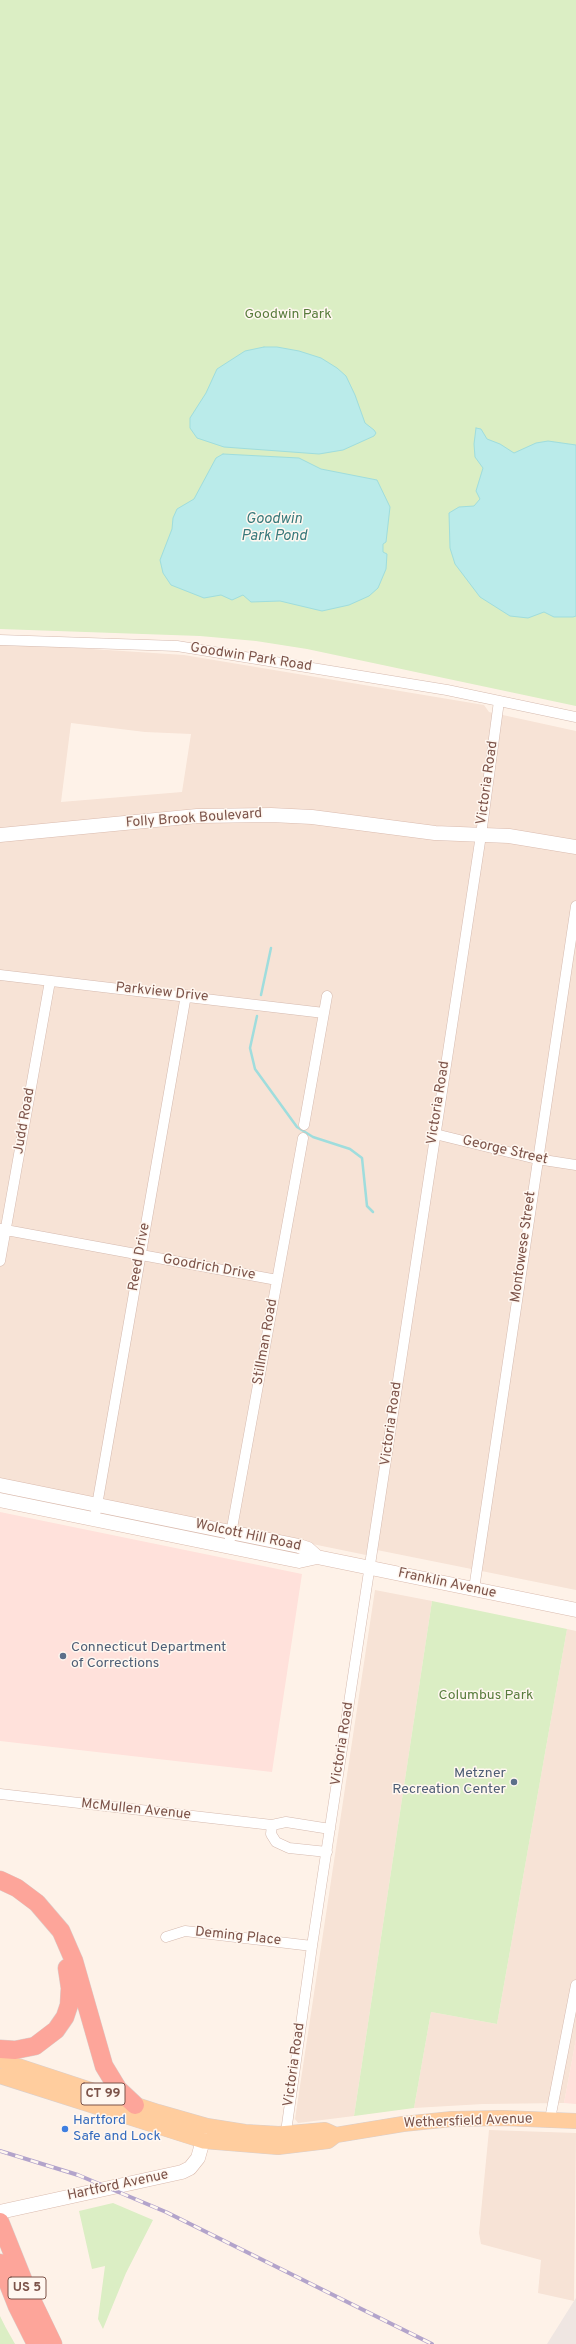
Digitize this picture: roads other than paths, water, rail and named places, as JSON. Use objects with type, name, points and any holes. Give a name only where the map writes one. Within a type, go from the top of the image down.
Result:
[{"type":"highway","points":[[0,1880],[34,1900],[50,1916],[61,1932],[74,1961],[104,2066],[118,2089],[143,2113]]},
{"type":"highway","points":[[0,1890],[27,1906],[48,1928],[65,1962],[70,1994],[65,2017],[48,2038],[30,2047],[0,2050]]},
{"type":"highway","name":"US 5","points":[[2,2226],[28,2292],[53,2344]]},
{"type":"highway","name":"US 5","points":[[0,2263],[12,2294],[36,2344]]},
{"type":"highway","points":[[0,2274],[12,2294]]},
{"type":"main road","name":"Folly Brook Boulevard","points":[[0,835],[197,816],[239,814],[312,817],[435,833],[510,836],[576,848]]},
{"type":"main road","name":"Wolcott Hill Road","points":[[0,1485],[305,1548],[317,1557]]},
{"type":"main road","name":"Wolcott Hill Road","points":[[0,1500],[303,1561],[317,1557]]},
{"type":"main road","name":"Franklin Avenue","points":[[317,1557],[576,1610]]},
{"type":"main road","name":"CT 99","points":[[0,2060],[143,2113],[204,2141]]},
{"type":"main road","name":"CT 99","points":[[0,2076],[143,2113],[207,2126]]},
{"type":"main road","name":"Wethersfield Avenue","points":[[285,2140],[325,2130],[336,2134],[434,2121],[481,2118],[576,2121]]},
{"type":"main road","points":[[207,2126],[285,2140]]},
{"type":"main road","name":"Hartford Avenue","points":[[0,2212],[182,2172],[195,2163],[204,2141],[207,2126]]},
{"type":"main road","points":[[204,2141],[260,2147],[285,2140]]},
{"type":"street","name":"Goodwin Park Road","points":[[0,640],[177,646],[447,690],[576,718]]},
{"type":"street","name":"Victoria Road","points":[[285,2140],[312,1946],[434,1134],[481,835],[498,701]]},
{"type":"street","name":"Montowese Street","points":[[474,1589],[537,1159],[576,906]]},
{"type":"street","name":"Parkview Drive","points":[[0,975],[324,1013]]},
{"type":"street","name":"Judd Road","points":[[0,1261],[3,1229],[50,981]]},
{"type":"street","name":"Reed Drive","points":[[94,1519],[98,1505],[140,1255],[186,996]]},
{"type":"street","points":[[304,1125],[326,996]]},
{"type":"street","name":"George Street","points":[[434,1134],[537,1159],[576,1165]]},
{"type":"street","name":"Stillman Road","points":[[229,1546],[303,1138]]},
{"type":"street","name":"Goodrich Drive","points":[[3,1229],[277,1280]]},
{"type":"street","name":"McMullen Avenue","points":[[0,1794],[272,1825],[286,1822],[330,1828]]},
{"type":"street","points":[[272,1825],[271,1834],[276,1842],[289,1848],[327,1852]]},
{"type":"street","name":"Deming Place","points":[[166,1937],[184,1931],[312,1946]]},
{"type":"street","points":[[550,2119],[576,1985]]},
{"type":"water","points":[[264,347],[277,347],[299,351],[321,358],[337,368],[346,376],[355,395],[365,423],[376,433],[374,436],[343,450],[319,454],[224,447],[197,438],[190,428],[190,418],[206,393],[217,369],[245,351]]},
{"type":"water","points":[[476,428],[481,429],[487,439],[500,444],[514,453],[536,443],[548,441],[576,445],[576,616],[554,617],[544,612],[528,618],[510,616],[480,597],[455,564],[450,548],[449,513],[459,507],[474,506],[480,499],[476,491],[483,468],[475,457],[474,444]]},
{"type":"water","name":"Goodwin Park Pond","points":[[223,454],[299,458],[321,469],[377,480],[390,507],[386,542],[383,544],[383,552],[387,554],[386,569],[378,588],[369,596],[349,605],[322,611],[280,601],[251,602],[243,595],[232,600],[221,595],[204,598],[171,585],[163,573],[160,560],[172,529],[173,518],[177,509],[194,499],[216,458]]},
{"type":"waterway","points":[[261,995],[271,948]]},
{"type":"waterway","points":[[257,1016],[250,1048],[255,1069],[297,1127],[313,1137],[350,1149],[362,1158],[367,1206],[373,1212]]},
{"type":"railway","points":[[0,2151],[78,2175],[166,2212],[432,2344]]},
{"type":"place","name":"Connecticut Department of Corrections","points":[[63,1656]]},
{"type":"place","name":"Metzner Recreation Center","points":[[514,1782]]},
{"type":"place","name":"Hartford Safe and Lock","points":[[65,2129]]},
{"type":"park label","name":"Goodwin Park","points":[[288,315]]},
{"type":"park label","name":"Columbus Park","points":[[486,1696]]}]
